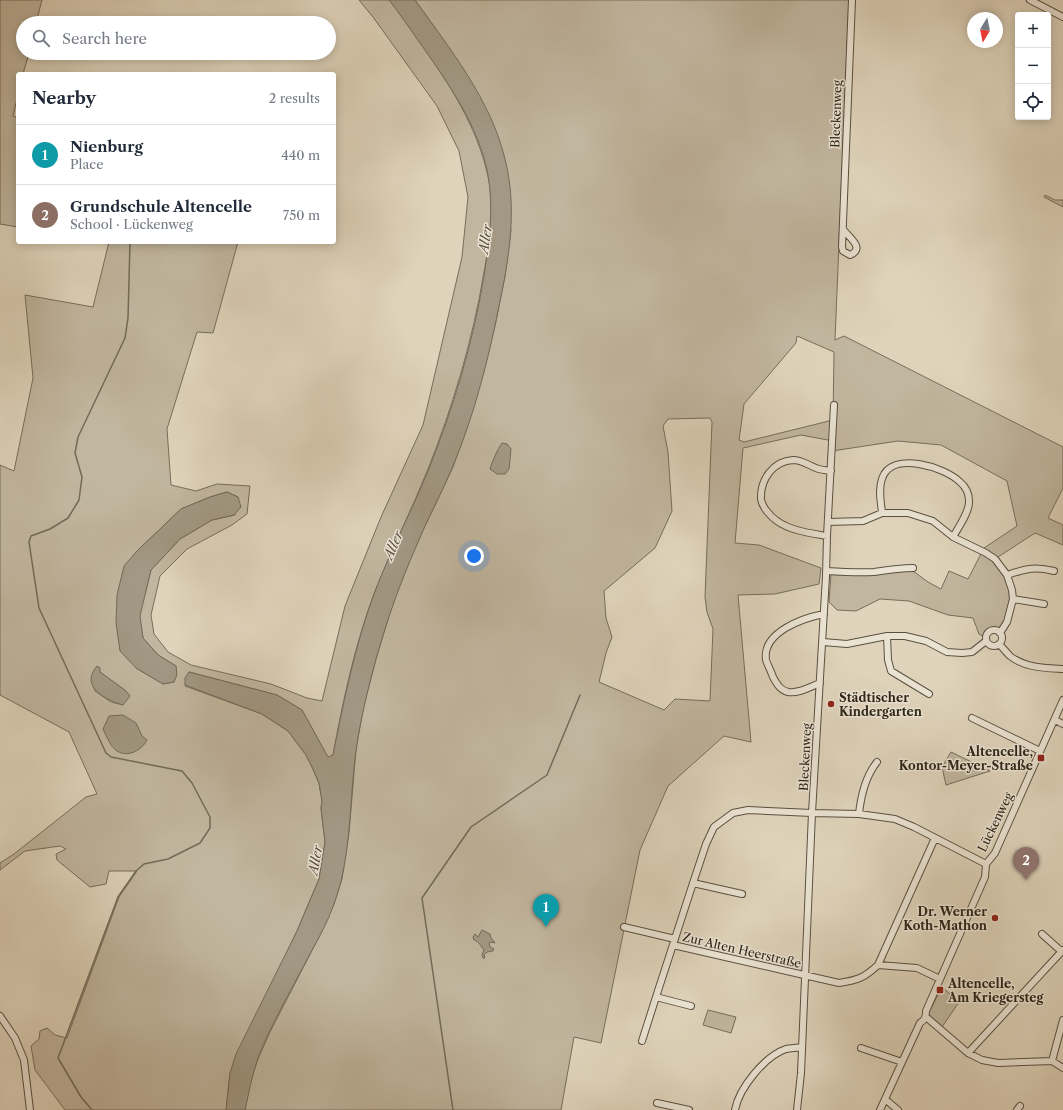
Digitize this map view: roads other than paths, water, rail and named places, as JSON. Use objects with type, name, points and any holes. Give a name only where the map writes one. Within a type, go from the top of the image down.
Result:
[{"type":"street","name":"Bleckenweg","points":[[843,229],[856,244],[857,249],[850,255],[841,252],[852,0]]},
{"type":"street","points":[[1030,0],[1063,17]]},
{"type":"street","name":"Bleckenweg","points":[[798,1110],[834,405]]},
{"type":"street","points":[[827,536],[798,531],[778,521],[766,510],[761,500],[763,484],[769,471],[779,464],[792,460],[805,463],[817,469],[831,471]]},
{"type":"street","points":[[882,513],[880,493],[882,478],[888,470],[895,464],[910,462],[928,467],[948,474],[960,481],[967,489],[970,502],[968,510],[953,537]]},
{"type":"street","points":[[828,522],[863,521],[882,513],[908,513],[933,521],[953,537],[995,559],[1007,575],[1012,590],[1013,599],[1007,622],[1000,633]]},
{"type":"street","points":[[1007,575],[1040,567],[1054,571]]},
{"type":"street","points":[[826,570],[847,573],[875,572],[894,568],[913,568]]},
{"type":"street","points":[[1013,599],[1044,604]]},
{"type":"street","points":[[820,683],[796,692],[786,692],[776,683],[766,659],[767,649],[776,634],[807,617],[824,614]]},
{"type":"street","points":[[822,642],[847,644],[886,636],[905,636],[926,641],[947,652],[962,653],[972,652],[986,641],[986,636],[991,631],[996,630],[1000,633],[1002,638],[1001,643],[992,646],[986,641]]},
{"type":"street","points":[[886,636],[888,660],[891,672],[929,694]]},
{"type":"street","points":[[999,644],[1010,656],[1021,663],[1063,670]]},
{"type":"street","name":"Lückenweg","points":[[880,1110],[920,1024],[926,1017],[926,1011],[984,877],[986,864],[995,853],[1063,700]]},
{"type":"street","points":[[972,718],[1040,751]]},
{"type":"street","points":[[1055,720],[1063,724]]},
{"type":"street","points":[[859,814],[864,787],[872,768],[877,762]]},
{"type":"street","points":[[642,1041],[706,844],[714,827],[733,813],[756,809],[812,813],[859,814],[895,819],[914,827],[986,864]]},
{"type":"street","points":[[935,838],[878,965],[916,968],[940,980]]},
{"type":"street","points":[[693,883],[742,894]]},
{"type":"street","name":"Zur Alten Heerstraße","points":[[624,927],[674,942],[839,983],[856,980],[867,974],[878,965]]},
{"type":"street","points":[[968,1053],[1062,950],[1042,934]]},
{"type":"street","points":[[656,997],[691,1006]]},
{"type":"street","points":[[0,1016],[14,1038],[24,1060],[30,1110]]},
{"type":"street","points":[[926,1017],[968,1053],[982,1060],[998,1063],[1052,1061],[1063,1068]]},
{"type":"street","points":[[1052,1061],[1063,1020]]},
{"type":"street","points":[[735,1110],[739,1097],[751,1076],[773,1056],[786,1049],[802,1047]]},
{"type":"street","points":[[861,1048],[902,1062]]},
{"type":"street","points":[[885,1099],[898,1110]]},
{"type":"street","points":[[657,1103],[689,1110]]},
{"type":"waterway","points":[[92,1110],[81,1097],[58,1058],[118,897],[136,871],[144,864],[168,859],[200,843],[210,828],[210,817],[192,783],[182,771],[111,757],[106,753],[39,608],[29,542],[31,536],[50,529],[68,518],[79,500],[82,477],[75,453],[78,437],[125,338],[128,318],[130,244]]},
{"type":"waterway","points":[[453,1110],[422,898],[471,827],[547,775],[580,695]]},
{"type":"place","name":"Städtischer Kindergarten","points":[[831,704]]},
{"type":"place","name":"Altencelle, Kontor-Meyer-Straße","points":[[1041,758]]},
{"type":"place","name":"Grundschule Altencelle","points":[[1026,880]]},
{"type":"place","name":"Dr. Werner Koth-Mathon","points":[[995,918]]},
{"type":"place","name":"Nienburg","points":[[546,927]]},
{"type":"place","name":"Altencelle, Am Kriegersteg","points":[[940,990]]},
{"type":"water label","name":"Aller","points":[[485,239]]},
{"type":"water label","name":"Aller","points":[[393,545]]},
{"type":"water label","name":"Aller","points":[[315,860]]}]
